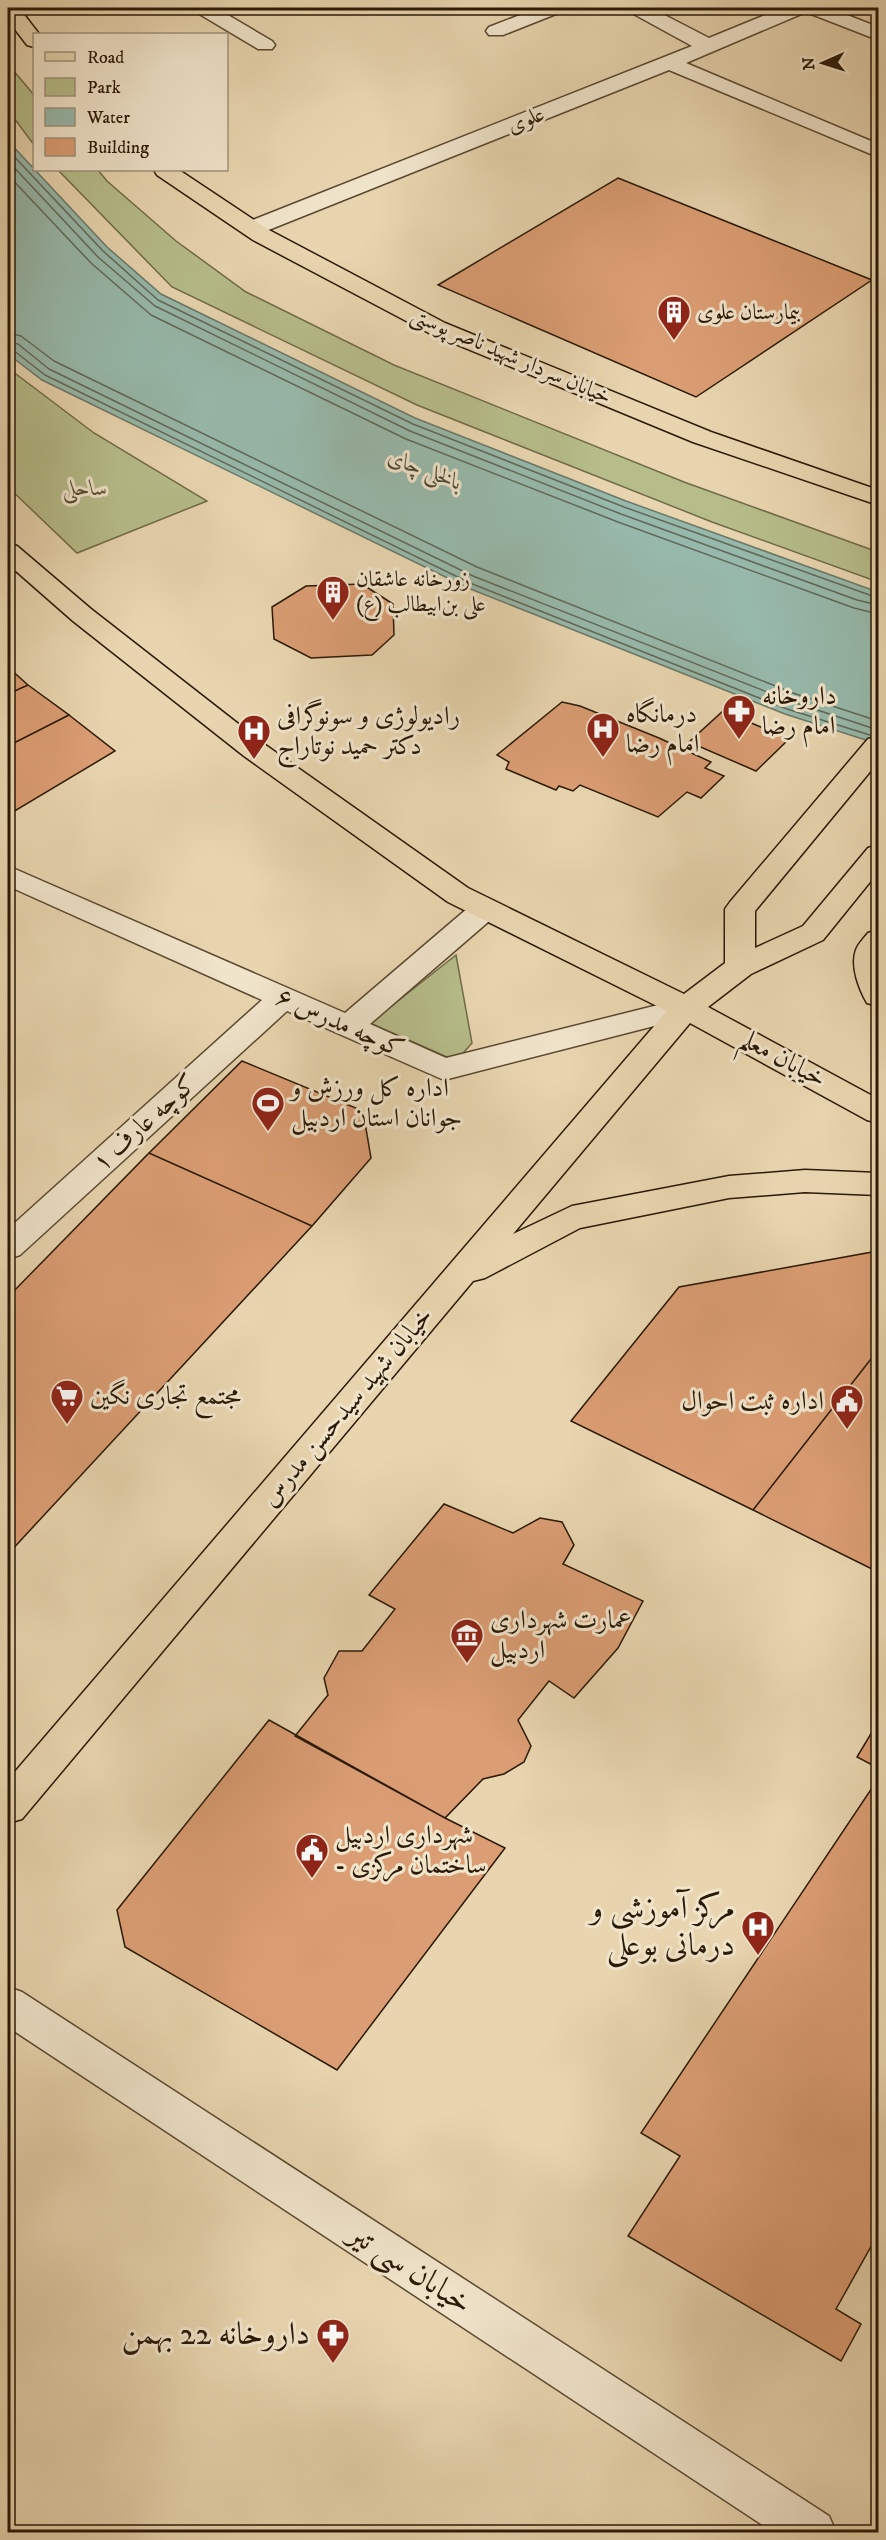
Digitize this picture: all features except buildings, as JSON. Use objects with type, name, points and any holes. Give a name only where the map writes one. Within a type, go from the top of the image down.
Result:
[{"type":"main road","points":[[9,8],[33,40]]},
{"type":"main road","name":"خیابان سردار شهید ناصر پوستی","points":[[167,171],[253,228],[437,328],[702,437],[879,498]]},
{"type":"main road","name":"خیابان معلم","points":[[8,551],[82,615],[254,750],[458,895],[686,1008],[879,1112]]},
{"type":"main road","points":[[740,967],[740,909],[879,745]]},
{"type":"main road","name":"خیابان شهید سیدحسن مدرس","points":[[8,1807],[686,1008],[740,967],[813,933],[879,854]]},
{"type":"main road","points":[[879,940],[870,951],[871,978],[879,996]]},
{"type":"main road","points":[[458,1276],[572,1218],[729,1187],[805,1181],[879,1184]]},
{"type":"street","points":[[203,8],[265,45]]},
{"type":"street","points":[[496,31],[554,8]]},
{"type":"street","points":[[637,8],[710,47]]},
{"type":"street","name":"علوی","points":[[253,228],[710,47],[798,8]]},
{"type":"street","points":[[813,8],[879,34]]},
{"type":"street","points":[[669,63],[879,151]]},
{"type":"street","name":"کوچه مدرس ۶","points":[[8,875],[444,1069],[686,1008]]},
{"type":"street","points":[[347,1027],[485,909]]},
{"type":"street","name":"کوچه عارف ۱","points":[[8,1247],[283,998]]},
{"type":"street","name":"خیابان سی تیر","points":[[8,2005],[813,2532]]},
{"type":"green space","points":[[8,64],[33,94],[33,144],[8,110]]},
{"type":"green space","points":[[59,171],[99,171],[107,181],[176,241],[246,292],[394,365],[684,482],[878,552],[878,582],[712,522],[417,405],[172,287]]},
{"type":"green space","name":"ساحلی","points":[[8,368],[94,433],[207,501],[77,553],[8,487]]},
{"type":"green space","points":[[456,955],[472,1043],[456,1061],[370,1023]]},
{"type":"water","name":"بالخلی چای","points":[[8,141],[33,168],[33,171],[36,171],[107,247],[161,294],[415,418],[626,501],[878,592],[878,744],[785,714],[468,588],[42,380],[8,354]]},
{"type":"place","name":"بیمارستان علوی","points":[[674,341]]},
{"type":"place","name":"زورخانه عاشقان علی بن‌ابیطالب (ع)","points":[[333,621]]},
{"type":"place","name":"داروخانه امام رضا","points":[[739,740]]},
{"type":"place","name":"درمانگاه امام رضا","points":[[603,758]]},
{"type":"place","name":"رادیولوژی و سونوگرافی دکتر حمید نوتاراج","points":[[254,760]]},
{"type":"place","name":"اداره کل ورزش و جوانان استان اردبیل","points":[[268,1132]]},
{"type":"place","name":"مجتمع تجاری نگین","points":[[67,1425]]},
{"type":"place","name":"اداره ثبت احوال","points":[[847,1430]]},
{"type":"place","name":"عمارت شهرداری اردبیل","points":[[467,1664]]},
{"type":"place","name":"شهرداری اردبیل - ساختمان مرکزی","points":[[312,1879]]},
{"type":"place","name":"مرکز آموزشی و درمانی بوعلی","points":[[758,1956]]},
{"type":"place","name":"داروخانه 22 بهمن","points":[[333,2364]]}]
